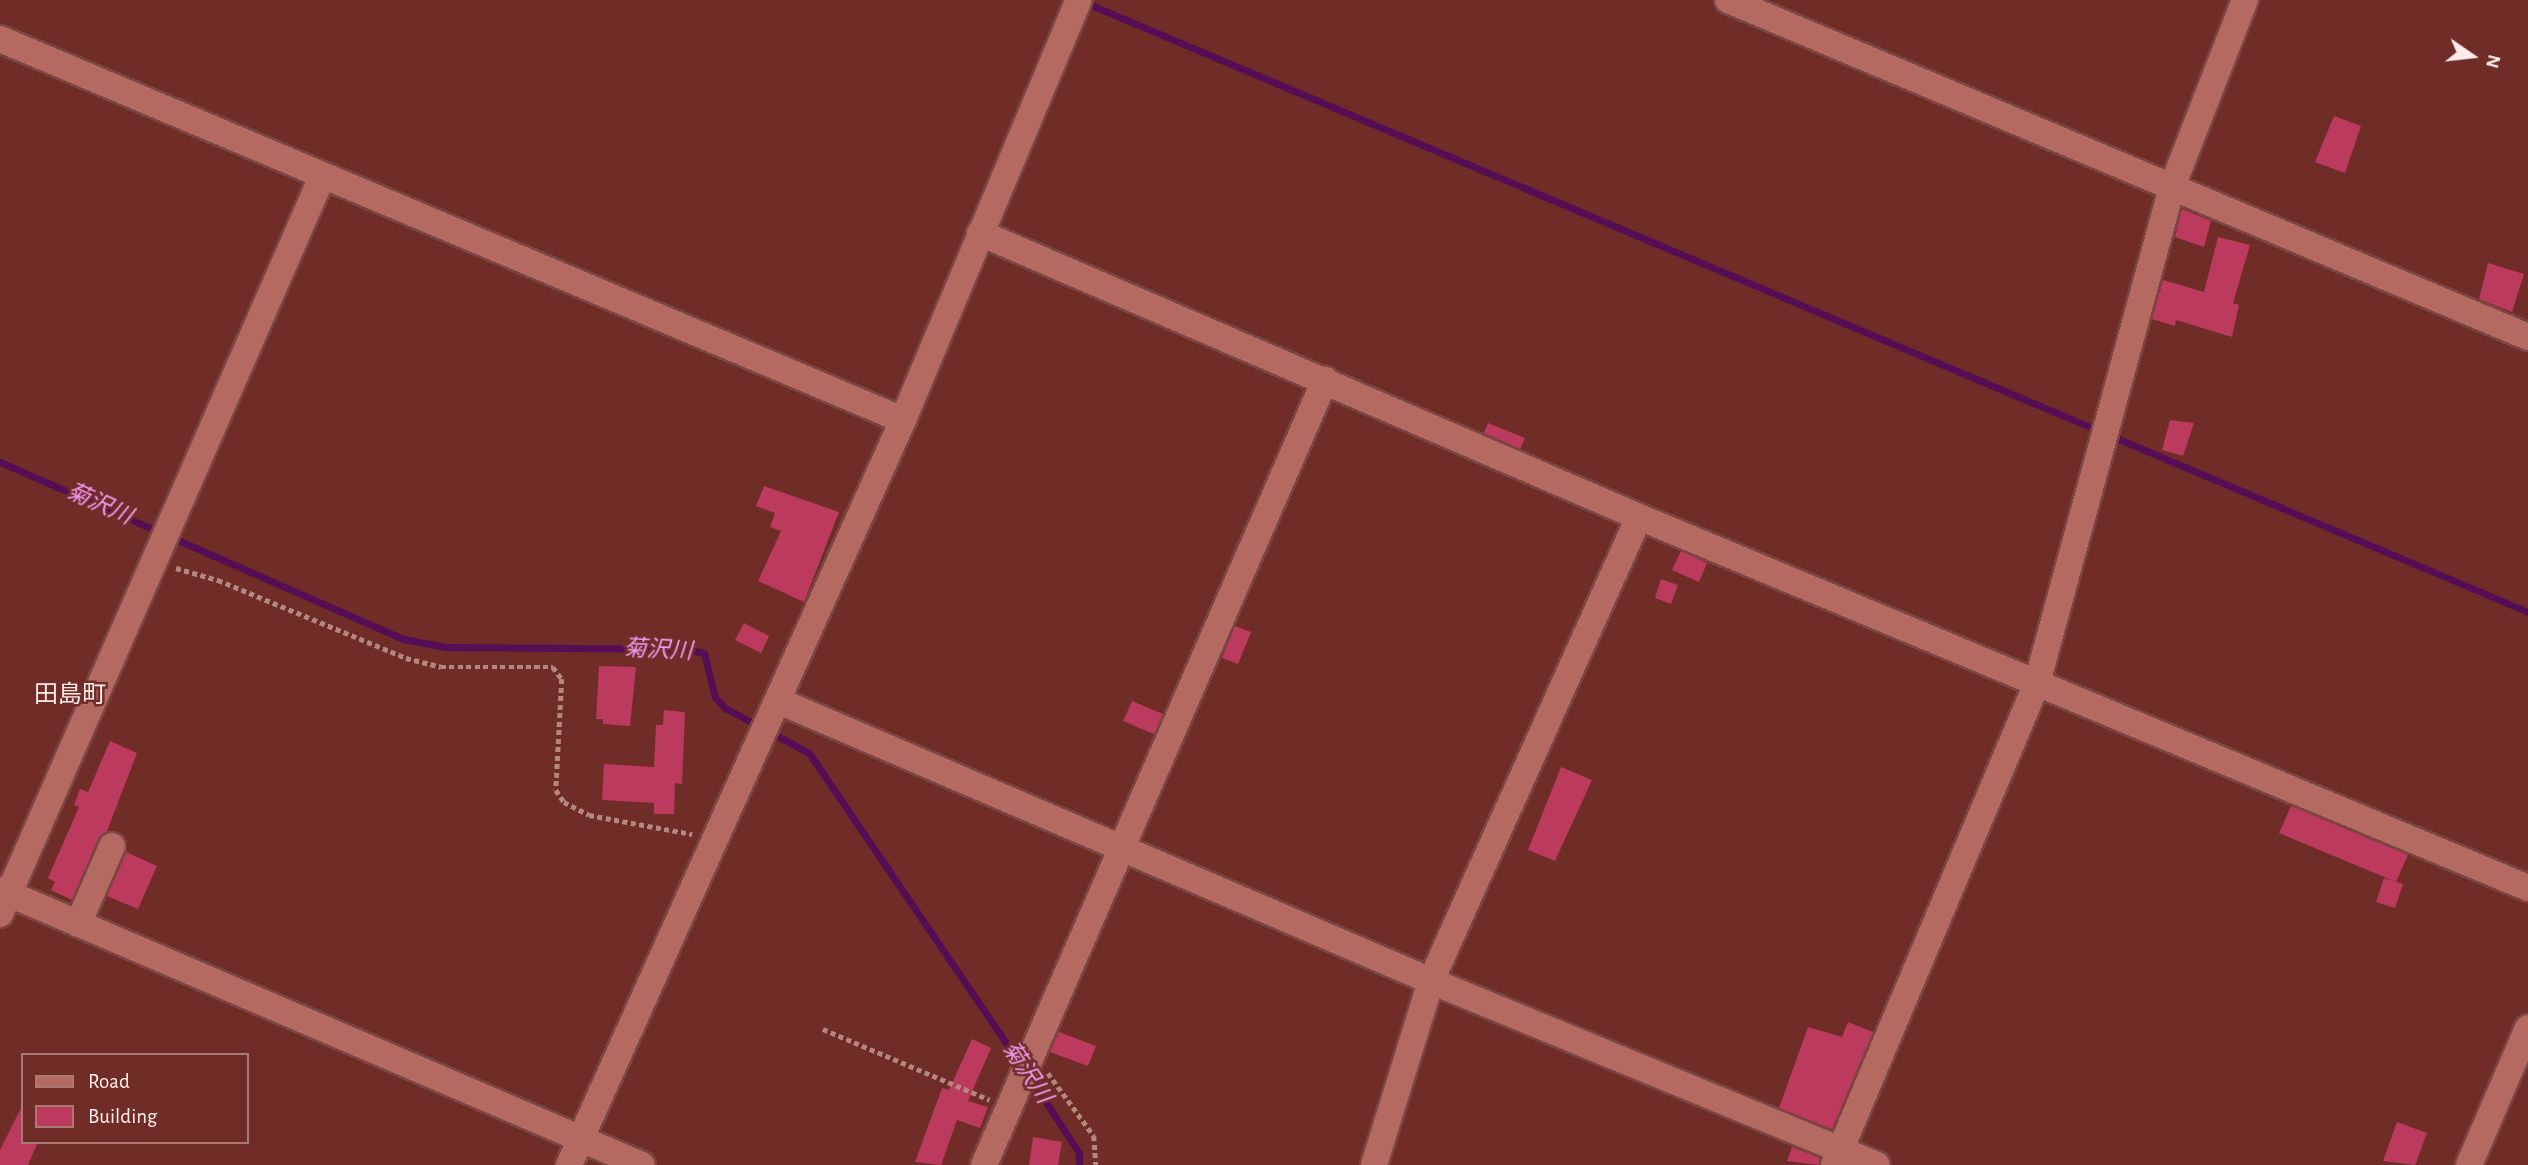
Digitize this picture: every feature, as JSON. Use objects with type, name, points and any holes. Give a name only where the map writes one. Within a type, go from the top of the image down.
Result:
[{"type":"street","points":[[569,1165],[904,420],[1079,0]]},
{"type":"street","points":[[1728,0],[2528,337]]},
{"type":"street","points":[[1838,1158],[2038,683],[2172,187],[2245,0]]},
{"type":"street","points":[[0,39],[322,177],[904,420]]},
{"type":"street","points":[[322,177],[3,900],[79,924],[642,1165]]},
{"type":"street","points":[[980,233],[1639,517],[2528,888]]},
{"type":"street","points":[[984,1165],[1325,380]]},
{"type":"street","points":[[1374,1165],[1431,981],[1639,517]]},
{"type":"street","points":[[779,701],[1122,846],[1838,1158],[1877,1165]]},
{"type":"street","points":[[79,924],[112,846]]},
{"type":"street","points":[[2469,1165],[2528,1028]]},
{"type":"path","points":[[154,562],[218,580],[429,664],[460,669],[553,667],[562,679],[556,790],[564,802],[589,815],[639,821],[713,841]]},
{"type":"path","points":[[823,1029],[1008,1107]]},
{"type":"path","points":[[1033,1052],[1094,1136],[1097,1165]]},
{"type":"building","points":[[2334,116],[2361,126],[2345,173],[2315,162]]},
{"type":"building","points":[[2182,209],[2211,221],[2204,247],[2175,237]]},
{"type":"building","points":[[2218,237],[2250,245],[2233,303],[2239,305],[2232,337],[2176,320],[2175,326],[2152,319],[2163,280],[2204,292]]},
{"type":"building","points":[[2488,263],[2524,274],[2512,312],[2479,299]]},
{"type":"building","points":[[2170,420],[2194,423],[2183,456],[2162,450]]},
{"type":"building","points":[[1488,423],[1525,438],[1520,449],[1484,433]]},
{"type":"building","points":[[764,486],[839,512],[804,602],[758,581],[781,531],[770,527],[775,513],[756,506]]},
{"type":"building","points":[[1681,551],[1707,563],[1699,582],[1672,570]]},
{"type":"building","points":[[1661,579],[1678,585],[1671,604],[1655,598]]},
{"type":"building","points":[[744,623],[769,636],[761,653],[735,640]]},
{"type":"building","points":[[1235,626],[1251,632],[1238,664],[1222,658]]},
{"type":"building","points":[[599,666],[636,667],[630,726],[603,724],[603,719],[596,719]]},
{"type":"building","points":[[1132,701],[1163,714],[1154,734],[1123,721]]},
{"type":"building","points":[[664,710],[685,712],[682,784],[675,783],[674,814],[654,814],[654,803],[602,800],[604,764],[654,767],[656,725],[663,725]]},
{"type":"building","points":[[110,741],[137,753],[107,831],[98,840],[72,900],[51,890],[55,882],[48,878],[79,807],[74,805],[80,789],[88,792]]},
{"type":"building","points":[[1561,767],[1592,780],[1555,861],[1528,850]]},
{"type":"building","points":[[2291,806],[2408,855],[2396,882],[2279,833]]},
{"type":"building","points":[[126,852],[157,866],[138,909],[107,896]]},
{"type":"building","points":[[2384,878],[2403,884],[2395,908],[2376,902]]},
{"type":"building","points":[[1848,1022],[1873,1032],[1832,1129],[1779,1108],[1808,1027],[1842,1037]]},
{"type":"building","points":[[1059,1032],[1096,1046],[1088,1066],[1050,1052]]},
{"type":"building","points":[[972,1039],[991,1048],[968,1101],[988,1107],[980,1128],[957,1120],[941,1165],[915,1162],[942,1088],[949,1090]]},
{"type":"building","points":[[21,1108],[21,1144],[37,1144],[28,1165],[0,1165],[0,1150]]},
{"type":"building","points":[[2397,1122],[2427,1133],[2415,1165],[2383,1161]]},
{"type":"building","points":[[1033,1137],[1062,1142],[1058,1165],[1029,1165]]},
{"type":"building","points":[[1792,1147],[1820,1158],[1819,1165],[1787,1161]]},
{"type":"waterway","points":[[1084,2],[2528,612]]},
{"type":"waterway","name":"菊沢川","points":[[0,462],[404,639],[445,647],[685,649],[704,653],[715,697],[725,708],[809,753],[1020,1063]]},
{"type":"waterway","name":"菊沢川","points":[[1029,1076],[1079,1153],[1079,1165]]},
{"type":"district","name":"田島町","points":[[70,696]]}]
